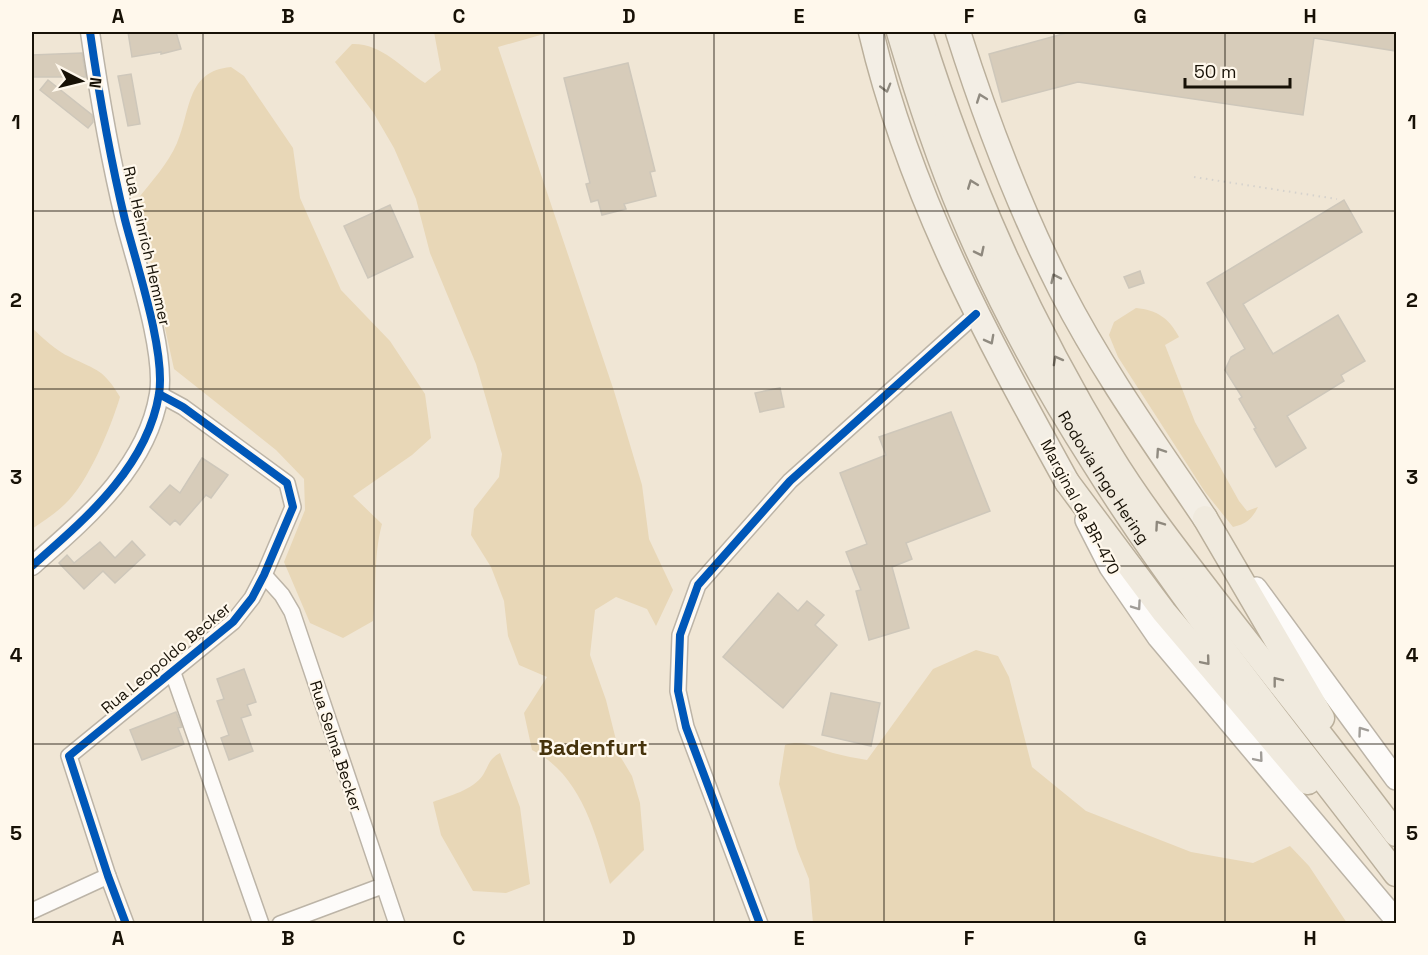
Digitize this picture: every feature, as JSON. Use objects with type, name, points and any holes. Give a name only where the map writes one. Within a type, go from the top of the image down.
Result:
[{"type":"highway","name":"Rodovia Ingo Hering","points":[[898,32],[919,100],[962,214],[1018,330],[1076,434],[1163,566],[1396,874]]},
{"type":"highway","name":"Rodovia Ingo Hering","points":[[920,32],[949,121],[982,207],[1036,322],[1110,454],[1180,555],[1396,834]]},
{"type":"highway","points":[[1067,482],[1164,612],[1367,852],[1396,879]]},
{"type":"highway","points":[[1205,518],[1378,809]]},
{"type":"main road","name":"Marginal da BR-470","points":[[871,32],[916,179],[945,250],[976,314],[1110,567],[1158,637],[1396,920]]},
{"type":"main road","points":[[958,32],[1020,204],[1061,291],[1123,396],[1205,518],[1396,778]]},
{"type":"street","name":"Rua Heinrich Hemmer","points":[[32,566],[72,530],[113,488],[134,459],[159,394],[160,374],[152,325],[124,217],[90,32]]},
{"type":"street","points":[[760,924],[686,727],[678,691],[680,635],[698,585],[790,482],[976,314]]},
{"type":"street","name":"Rua Leopoldo Becker","points":[[126,924],[69,756],[234,622],[252,598],[264,575],[293,507],[287,483],[183,407],[159,394]]},
{"type":"street","name":"Rua Selma Becker","points":[[264,575],[282,595],[292,612],[382,886],[397,924]]},
{"type":"street","points":[[173,673],[261,924]]},
{"type":"street","points":[[32,911],[108,876]]},
{"type":"street","points":[[280,924],[382,886]]},
{"type":"path","points":[[1194,177],[1337,199]]},
{"type":"shaded area","points":[[434,32],[551,32],[498,47],[614,391],[642,485],[649,539],[673,590],[656,626],[647,609],[616,597],[595,610],[590,655],[606,700],[620,756],[632,776],[640,803],[644,850],[610,884],[592,827],[575,790],[549,761],[532,750],[524,713],[547,677],[519,665],[508,636],[504,601],[491,567],[471,535],[474,509],[499,477],[502,454],[476,364],[430,253],[416,199],[394,148],[373,112],[335,62],[352,44],[363,45],[391,57],[425,83],[441,70]]},
{"type":"shaded area","points":[[231,67],[244,76],[293,148],[300,198],[341,290],[390,341],[425,394],[431,438],[412,455],[353,496],[382,524],[377,549],[373,621],[343,638],[310,623],[284,562],[305,510],[304,479],[276,450],[174,369],[137,200],[173,151],[192,94],[198,84],[216,70]]},
{"type":"shaded area","points":[[1136,308],[1162,316],[1179,337],[1165,345],[1195,422],[1239,501],[1247,511],[1258,507],[1251,518],[1242,524],[1233,527],[1205,492],[1118,357],[1109,335],[1114,322]]},
{"type":"shaded area","points":[[32,328],[60,351],[99,372],[109,381],[120,397],[105,439],[74,495],[61,508],[32,529]]},
{"type":"shaded area","points":[[976,650],[998,656],[1009,677],[1032,767],[1086,811],[1191,852],[1253,863],[1290,846],[1309,866],[1347,923],[813,923],[809,879],[797,849],[779,784],[785,745],[798,743],[867,760],[933,669]]},
{"type":"shaded area","points":[[500,753],[520,807],[530,884],[506,893],[473,891],[441,835],[433,802],[473,785],[483,775],[491,760]]},
{"type":"building","points":[[128,32],[176,32],[181,49],[132,57]]},
{"type":"building","points":[[1070,32],[1396,32],[1396,51],[1314,38],[1303,115],[1078,82],[1002,102],[989,54]]},
{"type":"building","points":[[82,53],[86,77],[32,77],[32,55]]},
{"type":"building","points":[[628,63],[655,171],[650,172],[656,196],[624,204],[626,209],[602,215],[598,200],[591,202],[586,184],[590,183],[564,78]]},
{"type":"building","points":[[131,74],[140,124],[128,126],[118,76]]},
{"type":"building","points":[[48,80],[92,115],[93,122],[88,128],[40,90]]},
{"type":"building","points":[[1344,200],[1362,232],[1243,304],[1273,354],[1338,315],[1365,361],[1341,375],[1344,381],[1287,416],[1306,448],[1276,467],[1239,399],[1242,397],[1225,370],[1231,357],[1245,349],[1207,283]]},
{"type":"building","points":[[390,205],[413,257],[368,278],[344,226]]},
{"type":"building","points":[[1140,271],[1144,283],[1129,288],[1124,277]]},
{"type":"building","points":[[780,388],[784,407],[760,412],[755,393]]},
{"type":"building","points":[[951,412],[990,511],[906,543],[912,559],[892,567],[909,628],[869,640],[856,591],[861,590],[846,552],[867,544],[840,473],[886,455],[879,437]]},
{"type":"building","points":[[202,458],[228,475],[211,498],[206,495],[180,525],[175,520],[170,525],[150,507],[170,485],[180,493]]},
{"type":"building","points":[[132,541],[145,555],[115,583],[103,571],[84,589],[59,563],[67,555],[74,563],[100,542],[115,558]]},
{"type":"building","points":[[778,593],[798,611],[807,601],[824,615],[815,625],[837,645],[783,708],[723,657]]},
{"type":"building","points":[[244,669],[256,702],[247,705],[251,715],[241,718],[253,751],[229,760],[221,738],[229,735],[217,701],[224,699],[217,679]]},
{"type":"building","points":[[831,693],[880,703],[871,746],[822,735]]},
{"type":"building","points":[[176,712],[182,727],[178,728],[184,744],[142,760],[130,730]]},
{"type":"cycle path","points":[[32,566],[92,511],[127,469],[152,421],[159,394],[160,376],[154,332],[114,173],[90,32]]},
{"type":"cycle path","points":[[760,924],[686,727],[678,691],[680,635],[698,585],[790,481],[976,314]]},
{"type":"cycle path","points":[[126,924],[69,756],[233,622],[252,598],[293,507],[287,483],[183,407],[159,394]]},
{"type":"district","name":"Badenfurt","points":[[593,747]]}]
